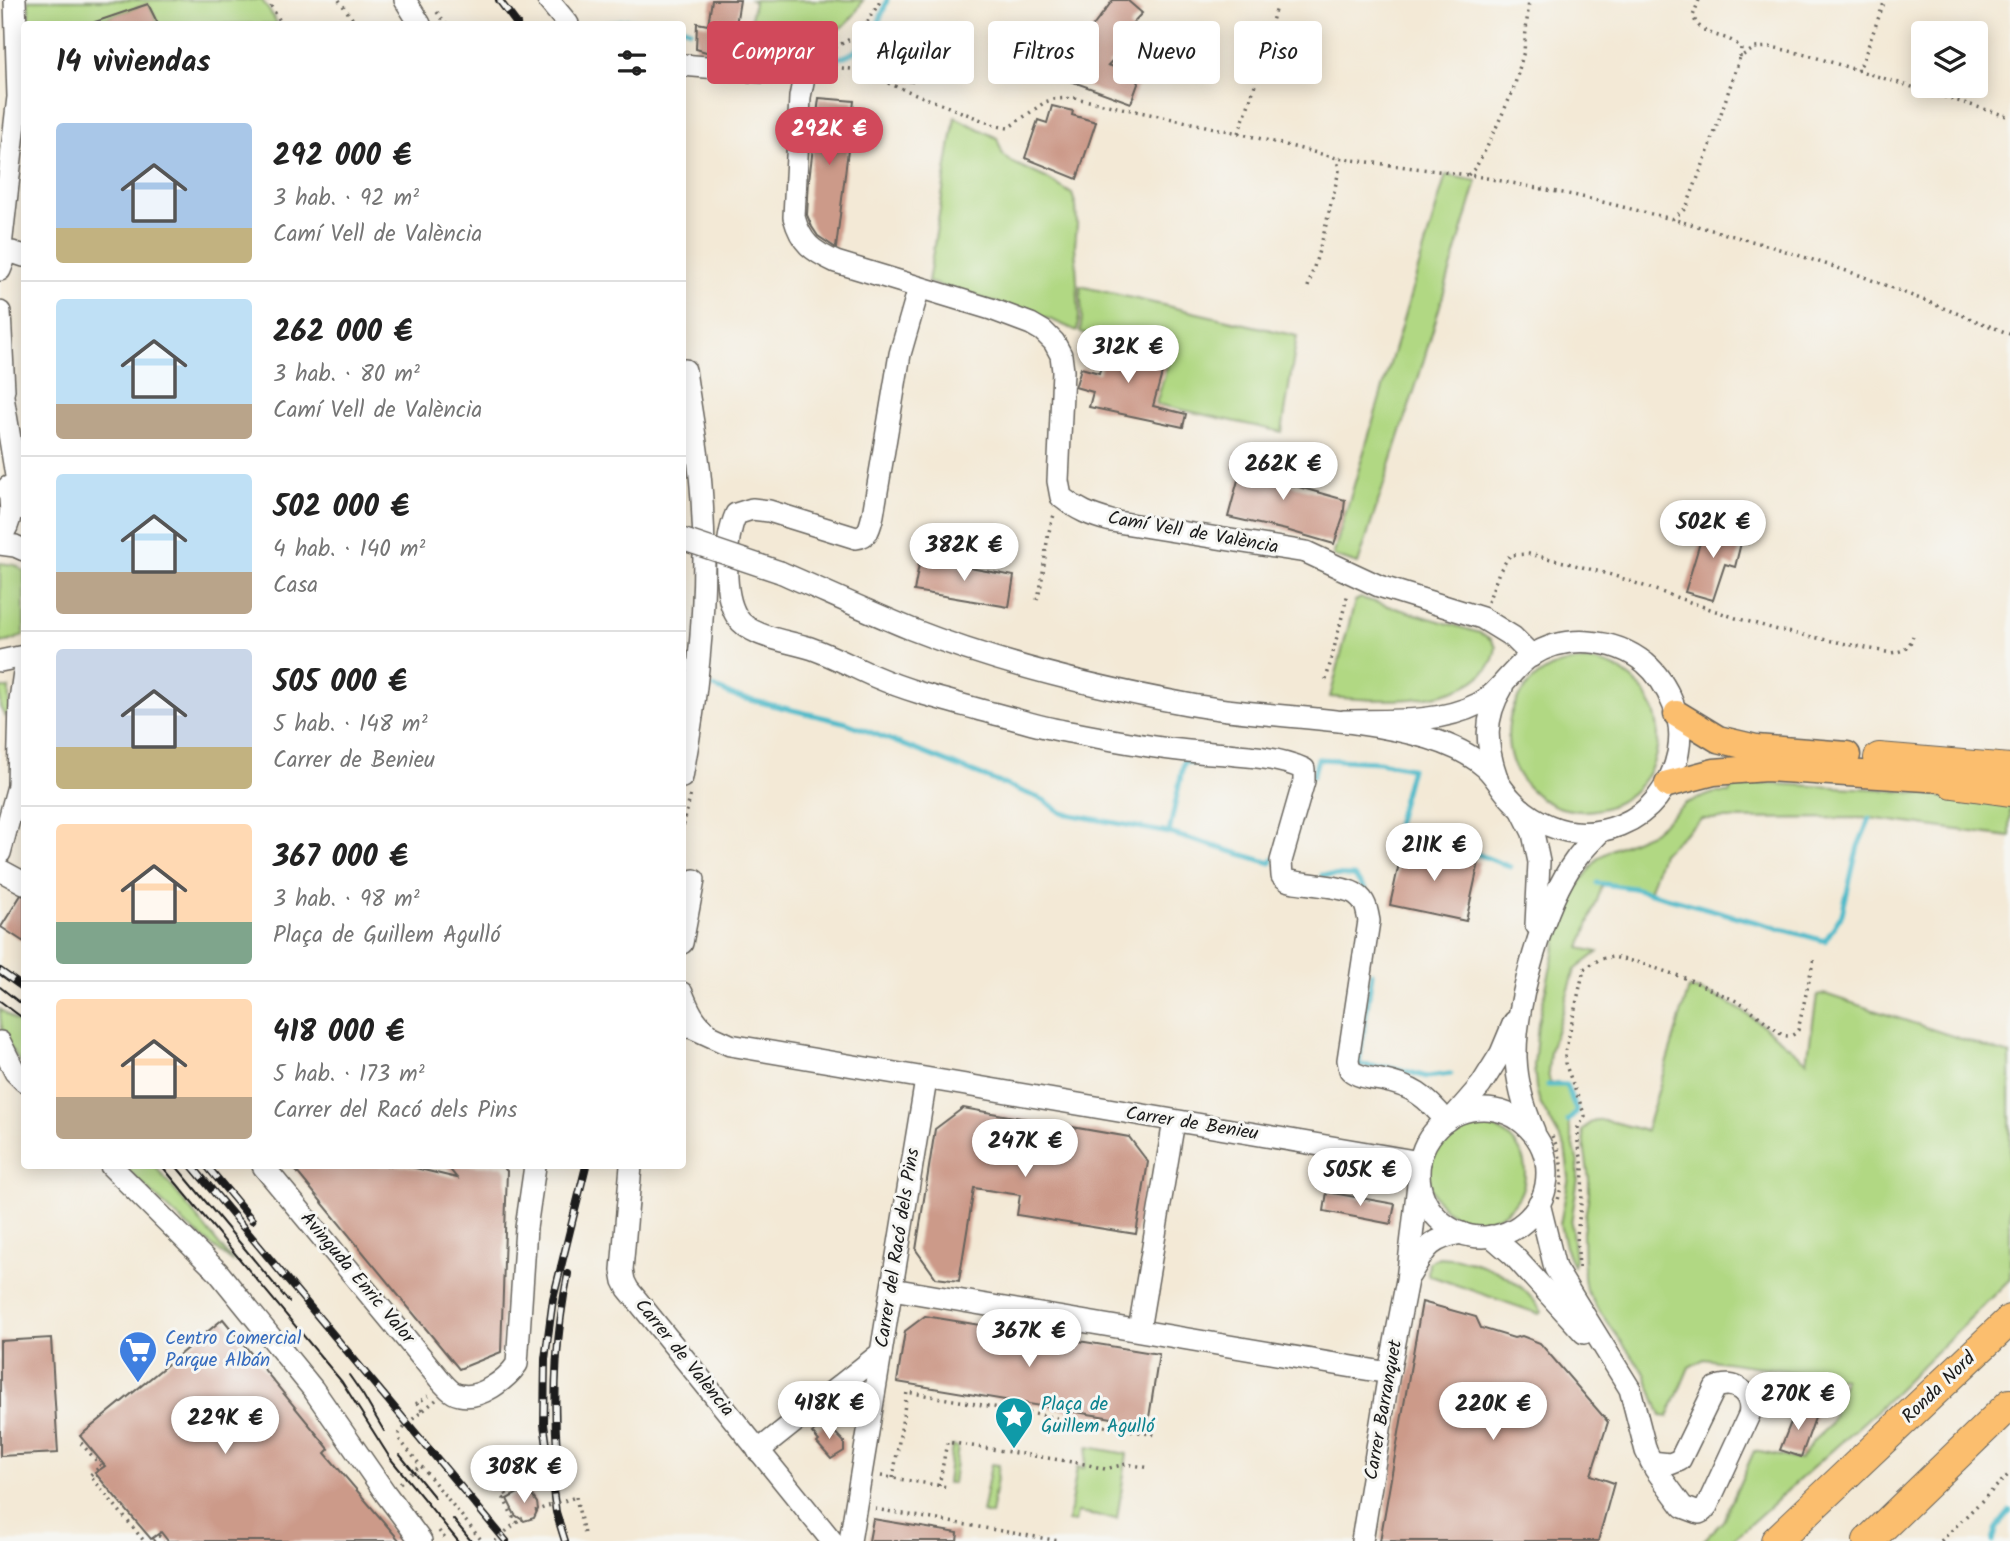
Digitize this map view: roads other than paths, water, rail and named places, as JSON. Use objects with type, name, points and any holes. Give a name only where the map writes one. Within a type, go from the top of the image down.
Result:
[{"type":"highway","points":[[1879,758],[2010,769]]},
{"type":"highway","points":[[1911,777],[2010,791]]},
{"type":"highway","name":"Ronda Nord","points":[[1776,1541],[2010,1320]]},
{"type":"highway","points":[[1867,1541],[2010,1404]]},
{"type":"main road","points":[[1677,714],[1710,735],[1756,748],[1879,758],[2010,762]]},
{"type":"main road","points":[[1668,784],[1714,772],[1766,768],[2010,783]]},
{"type":"street","points":[[0,270],[6,255],[12,252],[9,252],[6,206],[8,131],[18,97],[15,0]]},
{"type":"street","points":[[405,0],[419,21]]},
{"type":"street","points":[[548,0],[566,21]]},
{"type":"street","points":[[686,65],[765,72],[791,67],[801,69],[804,77],[800,97],[794,217],[798,233],[807,246],[836,262],[919,288],[900,354],[873,515],[866,534],[862,538],[856,538],[769,511],[752,509],[736,514],[732,524],[726,574],[729,597],[737,618],[751,630],[810,648],[877,677],[957,703],[1060,730],[1175,750],[1287,761],[1304,769],[1304,780],[1281,860],[1282,876],[1295,882],[1353,892],[1364,901],[1368,912],[1348,1060],[1350,1070],[1357,1075],[1416,1091],[1450,1118]]},
{"type":"street","points":[[9,172],[13,163],[21,157]]},
{"type":"street","name":"Camí Vell de València","points":[[919,288],[1014,317],[1043,331],[1054,342],[1061,355],[1063,371],[1058,481],[1061,497],[1086,514],[1111,521],[1306,552],[1379,586],[1482,618],[1514,637],[1532,656]]},
{"type":"street","points":[[0,312],[6,410],[5,443],[11,504],[11,518],[0,538]]},
{"type":"street","points":[[686,377],[701,484],[704,572],[696,685],[686,756]]},
{"type":"street","points":[[0,378],[6,410]]},
{"type":"street","points":[[5,443],[21,498]]},
{"type":"street","points":[[686,540],[780,572],[913,629],[1002,660],[1104,688],[1248,713],[1345,721],[1428,738],[1474,759],[1488,770],[1521,809],[1547,825],[1574,832],[1601,831],[1628,822],[1650,806],[1668,784],[1676,762],[1680,738],[1677,714],[1666,687],[1646,664],[1620,648],[1590,641],[1560,644],[1532,656],[1481,703],[1456,712],[1421,718],[1345,721]]},
{"type":"street","points":[[0,544],[21,549]]},
{"type":"street","points":[[1,661],[21,657]]},
{"type":"street","points":[[1499,783],[1489,756],[1488,727],[1495,699],[1510,675]]},
{"type":"street","points":[[0,853],[18,786],[21,693]]},
{"type":"street","points":[[1521,809],[1533,832],[1539,862],[1537,922],[1531,964]]},
{"type":"street","points":[[1548,1203],[1510,1231],[1491,1236],[1462,1233],[1445,1224],[1432,1211],[1423,1195],[1419,1170],[1424,1146],[1433,1132],[1481,1085],[1501,1053],[1521,1004],[1544,925],[1568,870],[1601,831]]},
{"type":"street","points":[[686,895],[694,880],[686,922]]},
{"type":"street","name":"Carrer de Benieu","points":[[686,1002],[701,1028],[717,1039]]},
{"type":"street","points":[[1521,1004],[1516,1057],[1525,1111],[1543,1134],[1555,1268],[1630,1389],[1646,1451],[1651,1462],[1682,1507],[1699,1513],[1707,1506],[1749,1415],[1751,1405],[1746,1394],[1730,1386],[1715,1388],[1680,1460],[1670,1464],[1651,1462]]},
{"type":"street","name":"Carrer de Benieu","points":[[686,1027],[730,1045],[1174,1121],[1419,1170]]},
{"type":"street","points":[[0,1042],[13,1074]]},
{"type":"street","name":"Carrer del Racó dels Pins","points":[[850,1541],[926,1080]]},
{"type":"street","points":[[1450,1118],[1473,1110],[1492,1109],[1510,1115],[1543,1134]]},
{"type":"street","points":[[1139,1330],[1174,1121]]},
{"type":"street","points":[[114,1169],[218,1272],[313,1389],[421,1541]]},
{"type":"street","name":"Avinguda Enric Valor","points":[[265,1169],[442,1392],[475,1395],[503,1381],[517,1364],[531,1169]]},
{"type":"street","name":"Carrer de València","points":[[631,1169],[622,1270],[628,1289],[832,1541]]},
{"type":"street","name":"Carrer Barranquet","points":[[1362,1541],[1407,1280],[1419,1170]]},
{"type":"street","points":[[1407,1280],[1430,1244],[1444,1236],[1462,1233]]},
{"type":"street","points":[[1491,1236],[1513,1255],[1621,1373]]},
{"type":"street","points":[[892,1289],[1389,1373]]},
{"type":"street","points":[[758,1451],[881,1353]]},
{"type":"waterway","points":[[838,58],[851,53],[868,39],[887,0]]},
{"type":"waterway","points":[[620,21],[639,21]]},
{"type":"waterway","points":[[686,28],[690,30]]},
{"type":"waterway","points":[[714,687],[734,696],[847,723],[1044,800],[1062,813],[1169,833],[1271,863],[1273,859]]},
{"type":"waterway","points":[[1313,776],[1318,759],[1379,762],[1411,768],[1395,829],[1510,867]]},
{"type":"waterway","points":[[1169,833],[1184,761],[1194,763]]},
{"type":"waterway","points":[[1597,883],[1633,888],[1825,941],[1842,914],[1858,846],[1870,818]]},
{"type":"waterway","points":[[1322,875],[1354,876],[1365,889]]},
{"type":"waterway","points":[[1371,897],[1380,908],[1379,922]]},
{"type":"waterway","points":[[1372,973],[1359,1065],[1395,1068],[1427,1077],[1451,1074]]},
{"type":"waterway","points":[[1548,1085],[1566,1085],[1577,1112],[1568,1121]]},
{"type":"waterway","points":[[1993,1541],[1997,1527],[2010,1511]]},
{"type":"tram line","points":[[0,987],[21,1004]]},
{"type":"tram line","points":[[0,1001],[21,1017]]},
{"type":"tram line","points":[[164,1169],[342,1382],[390,1458],[458,1541]]},
{"type":"tram line","points":[[178,1169],[289,1302]]},
{"type":"tram line","points":[[349,1375],[384,1431]]},
{"type":"tram line","points":[[400,1455],[435,1498]]},
{"type":"tram line","points":[[453,1519],[471,1541]]},
{"type":"railway","points":[[499,0],[515,21]]},
{"type":"railway","points":[[0,971],[21,986]]},
{"type":"railway","points":[[195,1169],[506,1541]]},
{"type":"railway","points":[[210,1169],[252,1220]]},
{"type":"railway","points":[[565,1541],[556,1512],[544,1424],[545,1359],[553,1299],[585,1169]]},
{"type":"railway","points":[[557,1452],[556,1363],[568,1274]]},
{"type":"place","name":"Centro Comercial Parque Albán","points":[[138,1384]]},
{"type":"place","name":"Plaça de Guillem Agulló","points":[[1014,1450]]}]
